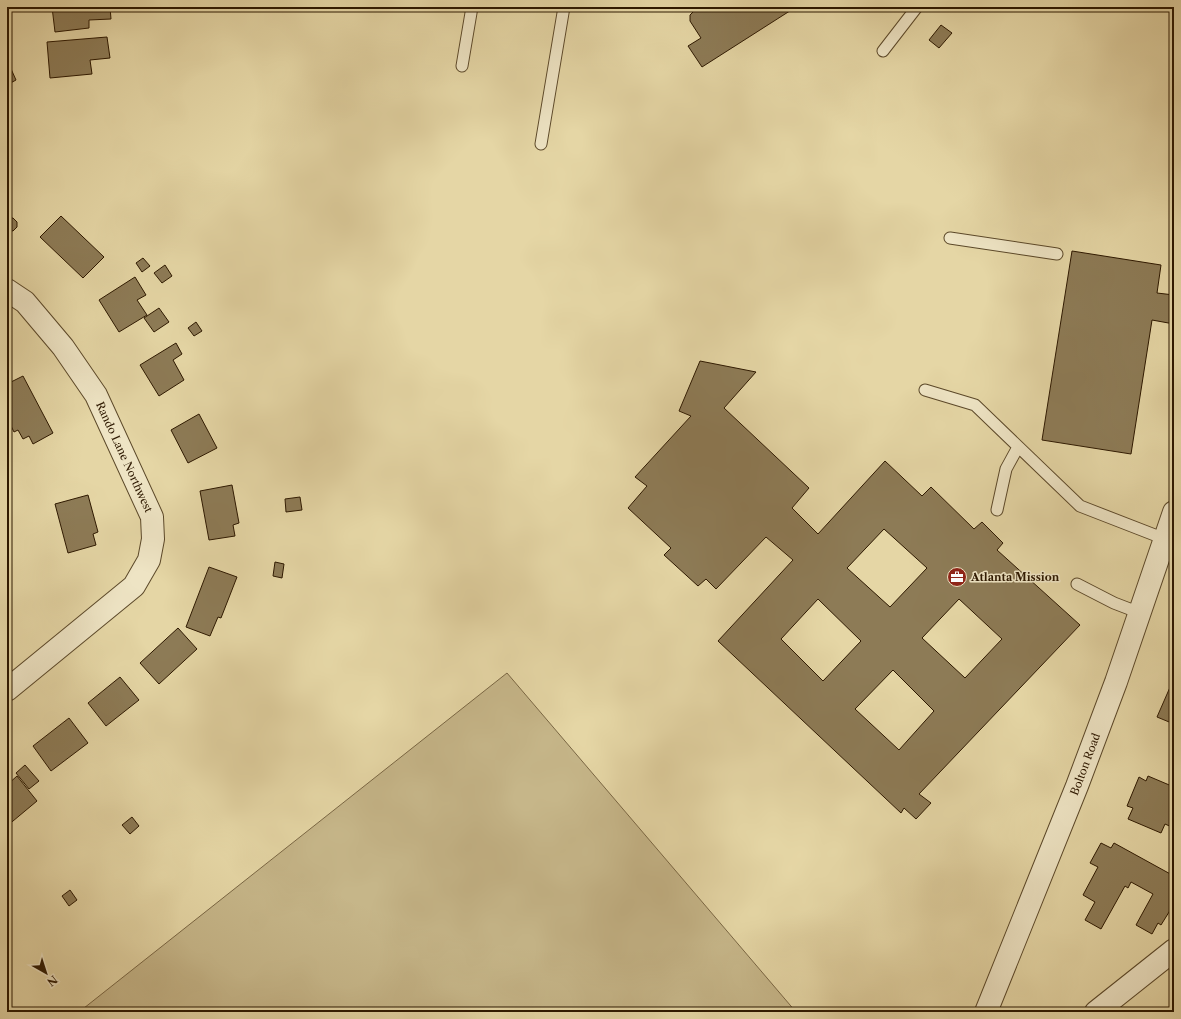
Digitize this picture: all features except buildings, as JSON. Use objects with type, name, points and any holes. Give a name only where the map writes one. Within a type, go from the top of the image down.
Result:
[{"type":"street","name":"Rando Lane Northwest","points":[[7,290],[25,302],[62,347],[96,395],[152,517],[153,539],[149,560],[134,586],[7,690]]},
{"type":"street","name":"Bolton Road","points":[[986,1012],[1078,786],[1140,613],[1174,512]]},
{"type":"street","points":[[1096,1012],[1174,950]]},
{"type":"lane","points":[[462,66],[472,7]]},
{"type":"lane","points":[[541,144],[564,7]]},
{"type":"lane","points":[[883,51],[917,7]]},
{"type":"lane","points":[[950,238],[1057,254]]},
{"type":"lane","points":[[925,390],[975,405],[1080,506],[1165,539]]},
{"type":"lane","points":[[997,510],[1006,469],[1018,447]]},
{"type":"lane","points":[[1077,584],[1114,603],[1140,613]]},
{"type":"shaded area","points":[[507,673],[796,1012],[79,1012]]},
{"type":"place","name":"Atlanta Mission","points":[[957,577]]}]
